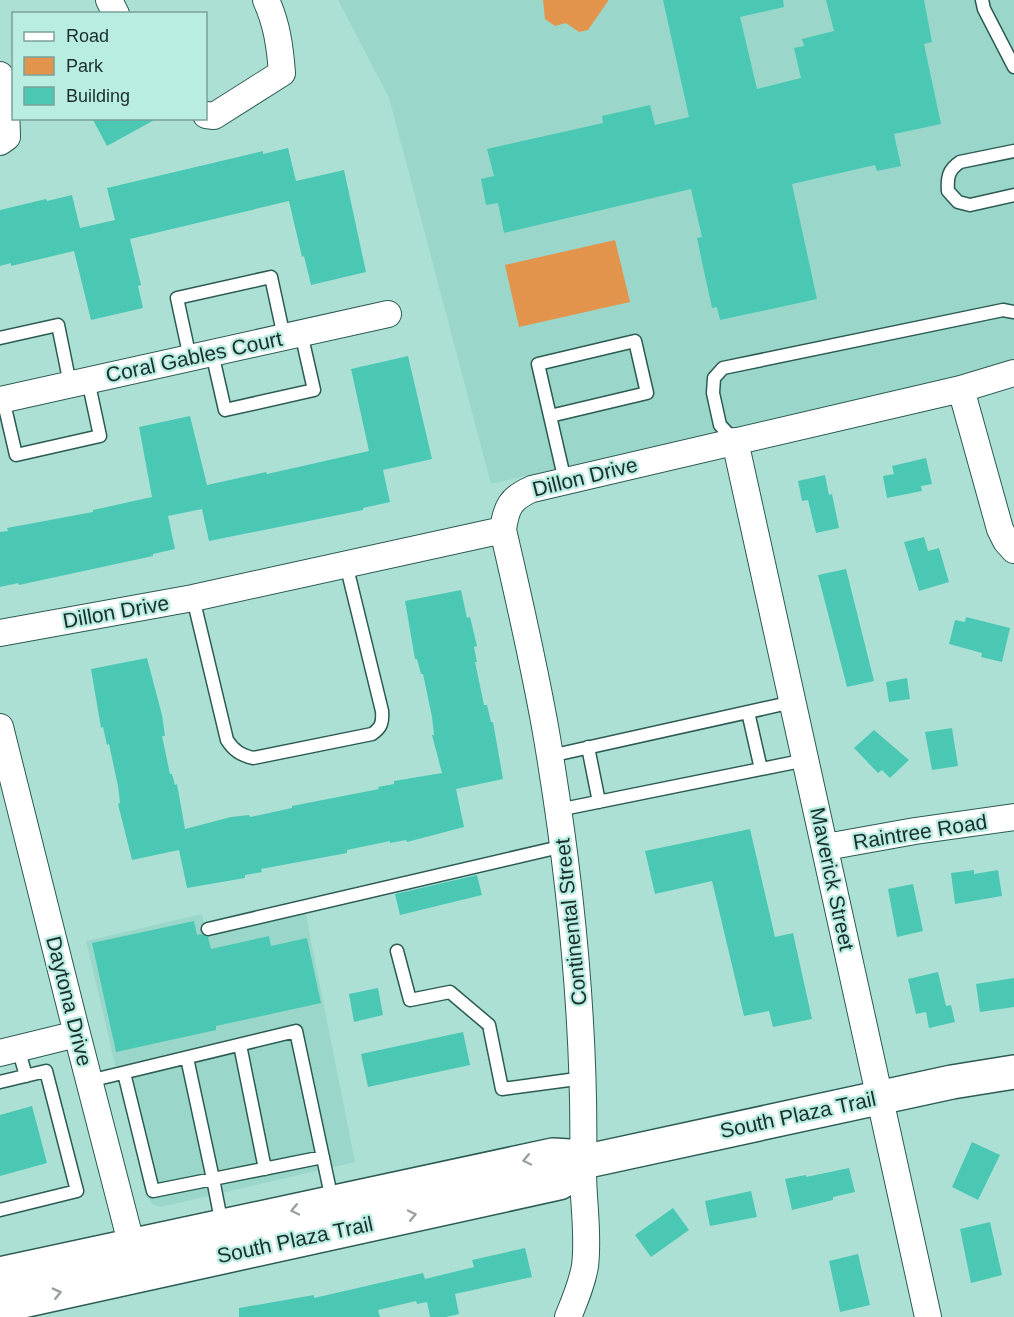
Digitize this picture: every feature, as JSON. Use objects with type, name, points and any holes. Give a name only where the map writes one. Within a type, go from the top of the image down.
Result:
[{"type":"main road","name":"South Plaza Trail","points":[[0,1306],[136,1260],[336,1217],[553,1155],[569,1156],[584,1162],[880,1097],[1014,1072]]},
{"type":"main road","name":"South Plaza Trail","points":[[0,1274],[136,1260]]},
{"type":"street","points":[[207,115],[214,116],[282,72],[280,43],[266,0]]},
{"type":"street","points":[[0,75],[6,106],[4,139]]},
{"type":"street","name":"Coral Gables Court","points":[[2,400],[388,314]]},
{"type":"street","name":"Dillon Drive","points":[[0,633],[193,597],[503,530],[505,515],[511,503],[519,495],[532,489],[961,389],[1014,373]]},
{"type":"street","points":[[961,389],[1000,529],[1014,550]]},
{"type":"street","name":"Maverick Street","points":[[735,441],[928,1317]]},
{"type":"street","name":"Continental Street","points":[[503,530],[550,756],[572,914],[584,1078],[586,1238],[585,1265],[579,1291],[568,1317]]},
{"type":"street","name":"Daytona Drive","points":[[0,727],[7,784],[77,1034],[136,1260]]},
{"type":"street","name":"Raintree Road","points":[[826,847],[1014,817]]},
{"type":"street","points":[[9,1050],[77,1034]]},
{"type":"lane","points":[[982,0],[984,9],[1014,68]]},
{"type":"lane","points":[[1014,151],[960,162],[953,167],[947,178],[948,191],[958,202],[970,205],[1014,195]]},
{"type":"lane","points":[[271,277],[314,390],[225,410],[201,356],[177,298],[271,277]]},
{"type":"lane","points":[[735,441],[720,425],[713,393],[714,378],[723,368],[1003,310],[1014,312]]},
{"type":"lane","points":[[0,338],[57,325],[100,436],[16,455],[2,400]]},
{"type":"lane","points":[[550,416],[647,393],[635,341],[538,364],[550,416],[565,481]]},
{"type":"lane","points":[[193,597],[227,740],[232,748],[242,755],[253,758],[372,734],[379,729],[383,720],[382,711],[346,564]]},
{"type":"lane","points":[[550,756],[793,702]]},
{"type":"lane","points":[[748,712],[761,769]]},
{"type":"lane","points":[[588,747],[599,802]]},
{"type":"lane","points":[[558,810],[806,760]]},
{"type":"lane","points":[[208,929],[564,846]]},
{"type":"lane","points":[[397,951],[410,1000],[450,992],[489,1025],[502,1089],[584,1078]]},
{"type":"lane","points":[[89,1081],[296,1031],[336,1217]]},
{"type":"lane","points":[[240,1045],[265,1169]]},
{"type":"lane","points":[[9,1050],[26,1076]]},
{"type":"lane","points":[[187,1058],[226,1240]]},
{"type":"lane","points":[[0,1082],[46,1071],[76,1191],[0,1209]]},
{"type":"lane","points":[[124,1073],[153,1191],[323,1157]]},
{"type":"shaded area","points":[[338,0],[1014,0],[1014,359],[979,372],[491,484],[389,98]]},
{"type":"shaded area","points":[[305,910],[355,1162],[161,1207],[153,1205],[146,1196],[86,941],[202,914],[205,930]]},
{"type":"green space","points":[[543,0],[608,1],[588,30],[579,32],[566,23],[555,26],[545,19]]},
{"type":"green space","points":[[615,240],[630,302],[519,327],[505,265]]},
{"type":"building","points":[[663,0],[783,0],[784,7],[740,17],[757,89],[801,78],[794,48],[804,46],[802,39],[834,31],[826,0],[924,0],[932,42],[924,44],[941,124],[894,134],[901,166],[877,171],[875,165],[792,184],[817,299],[720,320],[717,307],[712,308],[697,238],[702,237],[691,189],[504,233],[498,203],[486,205],[481,179],[494,176],[487,149],[603,123],[602,116],[650,105],[655,125],[689,117]]},
{"type":"building","points":[[93,120],[154,120],[107,146]]},
{"type":"building","points":[[288,148],[296,181],[344,170],[366,272],[311,285],[289,201],[130,239],[141,285],[138,286],[143,308],[91,320],[74,251],[11,266],[11,263],[0,266],[0,210],[72,195],[80,228],[115,220],[107,188],[263,151],[263,154]]},
{"type":"building","points":[[408,356],[432,459],[383,470],[390,502],[363,508],[363,510],[209,541],[202,509],[168,516],[175,549],[153,554],[153,556],[19,585],[18,583],[0,587],[0,532],[8,531],[7,528],[93,512],[93,510],[152,497],[139,427],[190,416],[207,485],[369,451],[351,369]]},
{"type":"building","points":[[926,458],[932,484],[921,486],[922,491],[887,498],[883,476],[894,474],[892,466]]},
{"type":"building","points":[[825,475],[829,495],[832,494],[839,528],[816,533],[808,500],[802,501],[798,481]]},
{"type":"building","points":[[924,537],[928,551],[939,548],[949,582],[919,591],[904,542]]},
{"type":"building","points":[[846,569],[874,681],[847,687],[818,575]]},
{"type":"building","points":[[461,590],[467,618],[470,617],[477,646],[474,647],[477,662],[475,662],[484,705],[487,705],[491,722],[493,722],[503,779],[456,789],[464,827],[407,842],[406,840],[390,843],[390,841],[347,850],[347,853],[261,869],[262,872],[245,875],[245,878],[187,888],[179,850],[132,860],[118,804],[120,803],[118,786],[109,744],[107,745],[103,727],[101,728],[91,669],[147,658],[162,715],[165,736],[162,736],[170,774],[172,774],[175,785],[177,784],[185,829],[231,817],[249,815],[250,817],[292,808],[292,806],[379,789],[378,787],[394,784],[394,781],[442,773],[432,735],[434,735],[432,717],[423,674],[415,659],[405,601]]},
{"type":"building","points":[[966,617],[1010,628],[1002,662],[981,657],[982,653],[949,644],[955,620],[965,622]]},
{"type":"building","points":[[907,678],[910,699],[889,702],[886,682]]},
{"type":"building","points":[[952,728],[958,766],[932,770],[925,732]]},
{"type":"building","points":[[874,730],[909,760],[890,778],[882,770],[878,773],[854,748]]},
{"type":"building","points":[[750,829],[775,937],[793,933],[812,1019],[773,1027],[769,1011],[744,1016],[712,881],[655,894],[645,851]]},
{"type":"building","points":[[974,870],[974,874],[998,870],[1002,896],[955,904],[951,873]]},
{"type":"building","points":[[477,875],[482,895],[400,915],[395,894]]},
{"type":"building","points":[[913,884],[923,931],[897,937],[888,889]]},
{"type":"building","points":[[194,921],[197,935],[208,937],[211,949],[269,936],[271,946],[307,938],[321,1003],[216,1026],[216,1030],[116,1052],[92,943]]},
{"type":"building","points":[[938,972],[946,1006],[951,1005],[955,1022],[929,1028],[926,1012],[916,1014],[908,979]]},
{"type":"building","points":[[1014,978],[1014,1007],[980,1012],[976,984]]},
{"type":"building","points":[[378,988],[383,1015],[354,1022],[349,994]]},
{"type":"building","points":[[463,1032],[470,1065],[368,1087],[361,1054]]},
{"type":"building","points":[[32,1106],[47,1163],[0,1176],[0,1115]]},
{"type":"building","points":[[972,1142],[1000,1155],[978,1200],[952,1187]]},
{"type":"building","points":[[849,1168],[855,1192],[792,1210],[785,1179]]},
{"type":"building","points":[[751,1191],[757,1217],[710,1226],[705,1201]]},
{"type":"building","points":[[673,1208],[689,1230],[651,1257],[635,1235]]},
{"type":"building","points":[[990,1222],[1002,1275],[971,1283],[960,1229]]},
{"type":"building","points":[[525,1248],[532,1277],[455,1294],[459,1314],[430,1317],[427,1302],[417,1304],[416,1301],[378,1310],[380,1317],[239,1317],[239,1308],[314,1295],[314,1298],[423,1273],[425,1279],[474,1267],[472,1260]]},
{"type":"building","points":[[858,1254],[870,1305],[840,1312],[829,1261]]}]
